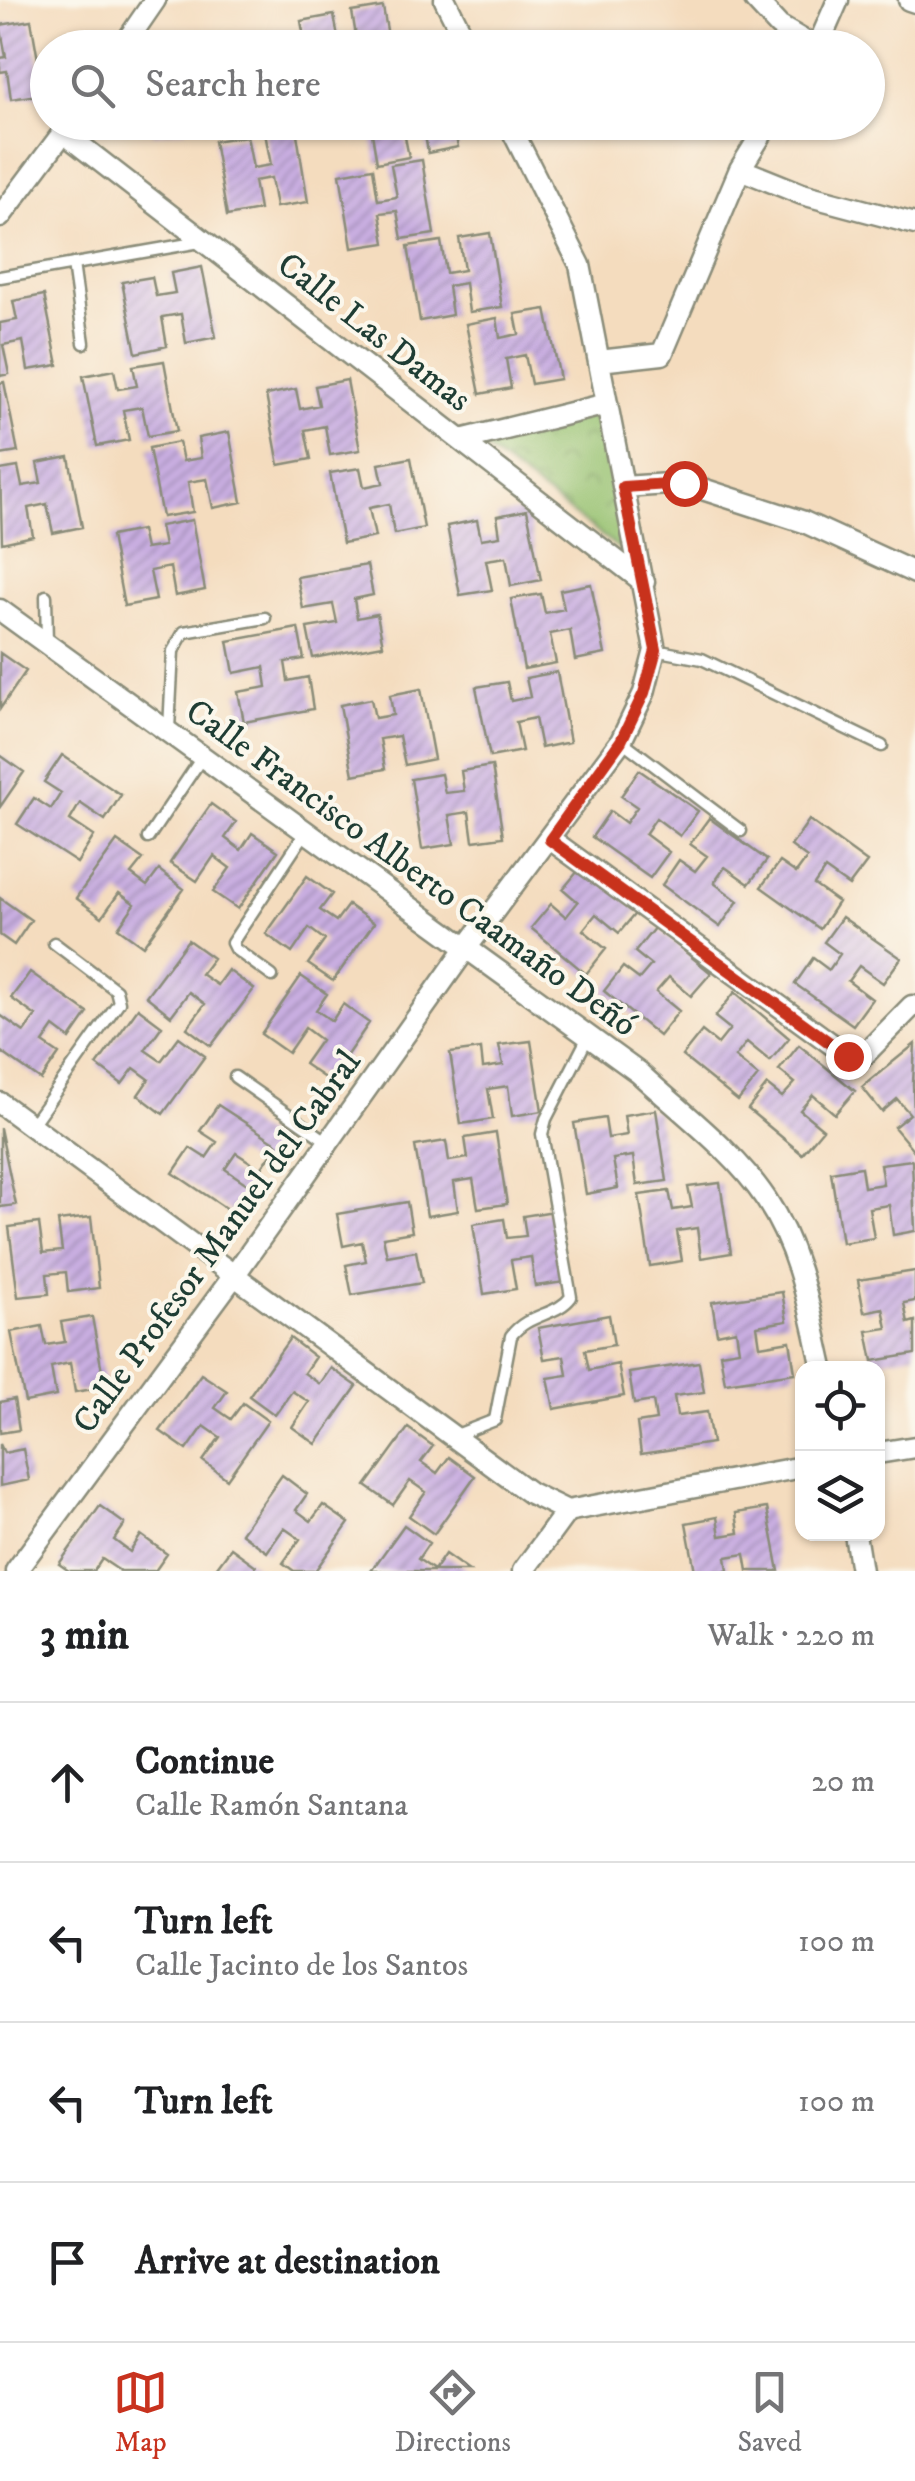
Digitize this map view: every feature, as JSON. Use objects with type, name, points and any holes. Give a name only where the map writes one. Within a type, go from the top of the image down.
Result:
[{"type":"street","points":[[134,30],[155,0]]},
{"type":"street","points":[[444,0],[460,30]]},
{"type":"street","points":[[755,0],[786,30]]},
{"type":"street","points":[[824,30],[838,0]]},
{"type":"street","points":[[0,216],[58,140]]},
{"type":"street","name":"Calle Las Damas","points":[[82,140],[644,582]]},
{"type":"street","points":[[517,140],[580,265],[656,650]]},
{"type":"street","points":[[599,362],[662,354],[740,168],[758,140]]},
{"type":"street","points":[[740,168],[802,194],[915,224]]},
{"type":"street","points":[[461,440],[607,404]]},
{"type":"street","points":[[623,487],[684,483],[804,522],[915,573]]},
{"type":"street","name":"Calle Francisco Alberto Caamaño Deñó","points":[[0,610],[639,1073],[732,1160],[766,1200],[802,1273],[821,1361]]},
{"type":"street","name":"Calle Profesor Manuel del Cabral","points":[[16,1571],[234,1277],[467,947],[621,741],[644,693],[656,650]]},
{"type":"street","points":[[550,840],[848,1056],[863,1056],[914,1006]]},
{"type":"street","points":[[0,1103],[530,1493],[567,1511],[795,1468]]},
{"type":"street","points":[[885,1452],[915,1446]]},
{"type":"street","points":[[523,1571],[567,1511]]},
{"type":"street","points":[[856,1541],[861,1571]]},
{"type":"lane","points":[[0,276],[206,241]]},
{"type":"lane","points":[[73,264],[84,343]]},
{"type":"lane","points":[[46,596],[48,643]]},
{"type":"lane","points":[[168,729],[173,651],[184,632],[265,618]]},
{"type":"lane","points":[[656,650],[702,660],[882,746]]},
{"type":"lane","points":[[621,741],[741,831]]},
{"type":"lane","points":[[148,838],[204,755]]},
{"type":"lane","points":[[272,976],[232,943],[307,830]]},
{"type":"lane","points":[[31,1126],[119,1002],[116,990],[54,943]]},
{"type":"lane","points":[[453,1437],[495,1420],[511,1336],[532,1317],[567,1304],[571,1297],[542,1134],[588,1036]]},
{"type":"lane","points":[[235,1076],[329,1142]]},
{"type":"green space","points":[[597,413],[633,559],[479,444]]},
{"type":"building","points":[[383,7],[387,30],[355,30],[352,12]]},
{"type":"building","points":[[334,15],[337,30],[303,30],[301,21]]},
{"type":"building","points":[[31,20],[30,96],[11,99],[7,71],[0,72],[0,58],[6,57],[0,25]]},
{"type":"building","points":[[248,140],[253,168],[271,165],[266,140],[298,140],[308,202],[276,207],[271,178],[254,181],[259,210],[227,216],[214,141]]},
{"type":"building","points":[[373,140],[406,140],[409,157],[377,163]]},
{"type":"building","points":[[426,140],[457,140],[458,147],[428,153]]},
{"type":"building","points":[[422,160],[434,234],[402,239],[397,211],[380,213],[385,243],[352,248],[340,174],[373,168],[378,200],[397,197],[391,165]]},
{"type":"building","points":[[490,233],[502,307],[469,312],[465,283],[448,286],[452,315],[420,321],[408,246],[441,241],[446,273],[464,270],[459,238]]},
{"type":"building","points":[[202,267],[216,337],[186,343],[181,314],[162,317],[167,346],[136,353],[122,282],[152,277],[156,296],[175,293],[171,273]]},
{"type":"building","points":[[44,295],[58,365],[28,370],[23,341],[3,345],[9,374],[0,376],[0,323],[17,320],[13,301]]},
{"type":"building","points":[[546,309],[560,379],[531,384],[525,355],[506,359],[511,388],[480,394],[466,324],[497,318],[500,338],[519,334],[515,314]]},
{"type":"building","points":[[164,361],[177,431],[148,436],[142,407],[123,410],[129,440],[97,446],[83,376],[114,370],[118,389],[137,386],[133,366]]},
{"type":"building","points":[[347,380],[360,450],[330,455],[325,426],[305,430],[311,459],[279,465],[266,395],[296,389],[300,409],[319,405],[315,386]]},
{"type":"building","points":[[4,382],[18,452],[0,455],[0,383]]},
{"type":"building","points":[[229,432],[242,502],[213,508],[207,479],[188,482],[193,512],[162,517],[149,448],[179,442],[183,461],[201,458],[198,438]]},
{"type":"building","points":[[69,457],[82,527],[53,533],[47,504],[28,508],[33,536],[2,543],[0,470],[18,467],[22,486],[41,483],[37,463]]},
{"type":"building","points":[[411,458],[424,528],[394,534],[389,504],[369,508],[375,537],[343,543],[330,473],[360,468],[364,487],[383,483],[379,464]]},
{"type":"building","points":[[527,510],[541,580],[511,586],[506,557],[486,560],[492,590],[460,595],[447,526],[477,520],[481,539],[500,536],[497,516]]},
{"type":"building","points":[[192,520],[205,590],[175,596],[170,567],[150,571],[156,600],[124,606],[111,536],[141,530],[145,549],[164,546],[160,526]]},
{"type":"building","points":[[367,565],[373,595],[354,599],[357,618],[377,614],[383,645],[313,658],[307,628],[337,623],[333,604],[303,609],[297,577]]},
{"type":"building","points":[[591,584],[605,654],[575,660],[570,630],[550,634],[556,663],[524,669],[511,599],[541,594],[545,613],[564,609],[560,590]]},
{"type":"building","points":[[298,628],[304,659],[285,662],[288,681],[308,677],[313,709],[244,722],[238,692],[267,687],[264,667],[234,673],[228,641]]},
{"type":"building","points":[[0,653],[26,671],[0,709]]},
{"type":"building","points":[[557,672],[570,742],[541,748],[535,718],[516,722],[522,751],[490,757],[476,687],[507,682],[511,701],[530,697],[526,678]]},
{"type":"building","points":[[421,689],[434,759],[405,765],[399,736],[380,739],[385,769],[353,775],[340,705],[371,699],[375,718],[393,715],[390,695]]},
{"type":"building","points":[[0,755],[24,772],[0,807]]},
{"type":"building","points":[[62,755],[121,795],[105,820],[80,803],[70,820],[94,836],[77,863],[17,824],[34,798],[51,809],[61,793],[44,782]]},
{"type":"building","points":[[492,766],[503,837],[473,841],[469,812],[449,815],[454,844],[422,849],[411,779],[441,774],[445,793],[464,791],[461,771]]},
{"type":"building","points":[[639,770],[698,811],[680,836],[656,818],[645,834],[669,852],[650,878],[592,837],[610,811],[626,823],[637,807],[621,796]]},
{"type":"building","points":[[211,804],[236,822],[225,838],[241,850],[252,833],[278,851],[238,909],[213,892],[230,868],[214,856],[197,881],[170,863]]},
{"type":"building","points":[[709,818],[767,860],[749,884],[725,867],[714,883],[738,901],[720,927],[662,885],[679,860],[695,871],[707,856],[690,844]]},
{"type":"building","points":[[809,820],[867,862],[849,886],[825,869],[814,885],[838,902],[820,929],[761,887],[780,862],[796,873],[807,858],[791,846]]},
{"type":"building","points":[[117,841],[143,859],[131,874],[147,886],[159,870],[184,889],[143,946],[118,928],[135,904],[119,893],[102,917],[76,898]]},
{"type":"building","points":[[583,865],[638,910],[619,933],[596,914],[583,930],[606,949],[586,974],[531,928],[551,904],[566,917],[578,902],[563,889]]},
{"type":"building","points":[[307,876],[332,894],[320,910],[336,921],[348,905],[374,923],[333,981],[308,964],[325,940],[309,928],[292,953],[266,934]]},
{"type":"building","points":[[0,898],[31,920],[14,945],[0,935]]},
{"type":"building","points":[[842,917],[901,958],[883,983],[859,966],[848,981],[872,999],[853,1025],[795,984],[813,958],[829,970],[840,954],[824,942]]},
{"type":"building","points":[[655,927],[711,973],[691,996],[669,977],[656,992],[679,1011],[659,1036],[604,991],[623,967],[639,979],[651,965],[635,952]]},
{"type":"building","points":[[188,940],[213,958],[201,974],[217,985],[228,970],[254,989],[211,1046],[187,1028],[205,1004],[189,992],[171,1016],[146,996]]},
{"type":"building","points":[[30,972],[88,1013],[70,1039],[54,1027],[43,1043],[59,1054],[41,1080],[0,1051],[0,1015],[24,1032],[36,1016],[11,998]]},
{"type":"building","points":[[301,976],[327,994],[316,1010],[332,1021],[343,1004],[369,1023],[329,1081],[304,1064],[321,1040],[305,1028],[288,1053],[261,1034]]},
{"type":"building","points":[[735,992],[789,1038],[770,1061],[747,1042],[735,1057],[758,1076],[738,1101],[682,1056],[702,1031],[718,1044],[730,1029],[715,1017]]},
{"type":"building","points":[[138,1008],[162,1026],[145,1050],[161,1061],[179,1037],[205,1056],[163,1114],[138,1095],[149,1079],[134,1068],[122,1084],[97,1065]]},
{"type":"building","points":[[531,1041],[542,1111],[512,1116],[508,1086],[488,1089],[493,1119],[461,1124],[450,1053],[481,1049],[483,1068],[503,1065],[499,1045]]},
{"type":"building","points":[[915,1044],[915,1152],[894,1127],[910,1114],[897,1099],[882,1112],[862,1087]]},
{"type":"building","points":[[799,1045],[855,1091],[835,1114],[813,1095],[800,1110],[823,1129],[802,1154],[748,1109],[767,1085],[782,1097],[795,1083],[779,1070]]},
{"type":"building","points":[[218,1105],[278,1144],[261,1169],[236,1153],[225,1169],[250,1186],[233,1213],[173,1173],[190,1148],[206,1158],[217,1142],[200,1131]]},
{"type":"building","points":[[656,1110],[667,1181],[637,1185],[633,1156],[613,1159],[618,1188],[586,1194],[574,1123],[605,1118],[608,1138],[627,1135],[624,1115]]},
{"type":"building","points":[[0,1128],[16,1205],[0,1207]]},
{"type":"building","points":[[496,1133],[507,1204],[478,1208],[473,1179],[454,1182],[458,1211],[427,1216],[415,1146],[446,1141],[449,1161],[468,1158],[465,1138]]},
{"type":"building","points":[[912,1160],[915,1231],[893,1235],[889,1205],[869,1208],[874,1238],[842,1243],[831,1172],[861,1167],[864,1187],[883,1184],[880,1164]]},
{"type":"building","points":[[720,1183],[731,1253],[701,1258],[697,1228],[677,1231],[682,1261],[650,1266],[639,1195],[669,1191],[673,1210],[692,1207],[688,1187]]},
{"type":"building","points":[[407,1202],[412,1232],[383,1237],[387,1256],[416,1251],[422,1283],[352,1295],[346,1265],[366,1261],[362,1242],[343,1246],[337,1214]]},
{"type":"building","points":[[554,1211],[565,1282],[535,1286],[531,1257],[511,1260],[516,1289],[484,1294],[473,1224],[504,1219],[507,1238],[526,1236],[523,1216]]},
{"type":"building","points":[[91,1217],[99,1288],[68,1292],[66,1272],[47,1274],[49,1294],[18,1297],[9,1227],[39,1223],[43,1253],[62,1251],[58,1221]]},
{"type":"building","points":[[915,1271],[915,1301],[904,1303],[908,1323],[915,1321],[915,1354],[873,1361],[867,1331],[887,1328],[883,1308],[864,1312],[858,1280]]},
{"type":"building","points":[[782,1292],[787,1321],[757,1326],[760,1346],[790,1341],[795,1373],[725,1383],[720,1353],[739,1350],[736,1330],[717,1334],[712,1302]]},
{"type":"building","points":[[609,1315],[614,1345],[585,1350],[589,1370],[618,1364],[624,1396],[554,1409],[548,1378],[567,1375],[564,1356],[544,1359],[538,1328]]},
{"type":"building","points":[[92,1317],[105,1387],[75,1392],[70,1363],[51,1367],[56,1396],[25,1402],[11,1332],[42,1326],[46,1345],[65,1342],[61,1322]]},
{"type":"building","points":[[290,1338],[315,1357],[304,1373],[320,1384],[331,1368],[357,1386],[316,1444],[292,1427],[309,1402],[292,1391],[275,1415],[249,1396]]},
{"type":"building","points":[[699,1362],[704,1392],[674,1396],[677,1416],[707,1412],[712,1443],[641,1454],[637,1423],[656,1420],[653,1401],[634,1404],[629,1373]]},
{"type":"building","points":[[201,1374],[227,1391],[215,1408],[231,1419],[243,1403],[268,1421],[227,1479],[203,1461],[220,1437],[204,1426],[187,1450],[160,1431]]},
{"type":"building","points":[[14,1399],[19,1430],[0,1433],[0,1402]]},
{"type":"building","points":[[408,1428],[433,1446],[421,1462],[437,1473],[449,1457],[475,1476],[434,1534],[409,1516],[426,1492],[410,1481],[393,1505],[366,1486]]},
{"type":"building","points":[[0,1444],[4,1453],[23,1449],[29,1480],[0,1486]]},
{"type":"building","points":[[282,1475],[307,1494],[296,1510],[311,1521],[323,1505],[349,1523],[315,1571],[294,1571],[283,1563],[300,1539],[284,1528],[267,1552],[241,1533]]},
{"type":"building","points":[[100,1506],[125,1524],[114,1540],[130,1552],[141,1535],[167,1554],[155,1571],[120,1571],[102,1559],[94,1571],[69,1571],[59,1564]]},
{"type":"building","points":[[767,1508],[779,1571],[748,1571],[745,1554],[726,1557],[728,1571],[695,1571],[686,1523],[717,1517],[720,1536],[739,1533],[736,1513]]},
{"type":"building","points":[[404,1525],[429,1543],[418,1559],[434,1570],[445,1554],[469,1571],[371,1571]]},
{"type":"building","points":[[231,1548],[256,1566],[253,1571],[214,1571]]},
{"type":"route","points":[[684,483],[623,487],[656,650],[644,693],[621,741],[550,840],[848,1056]]}]
